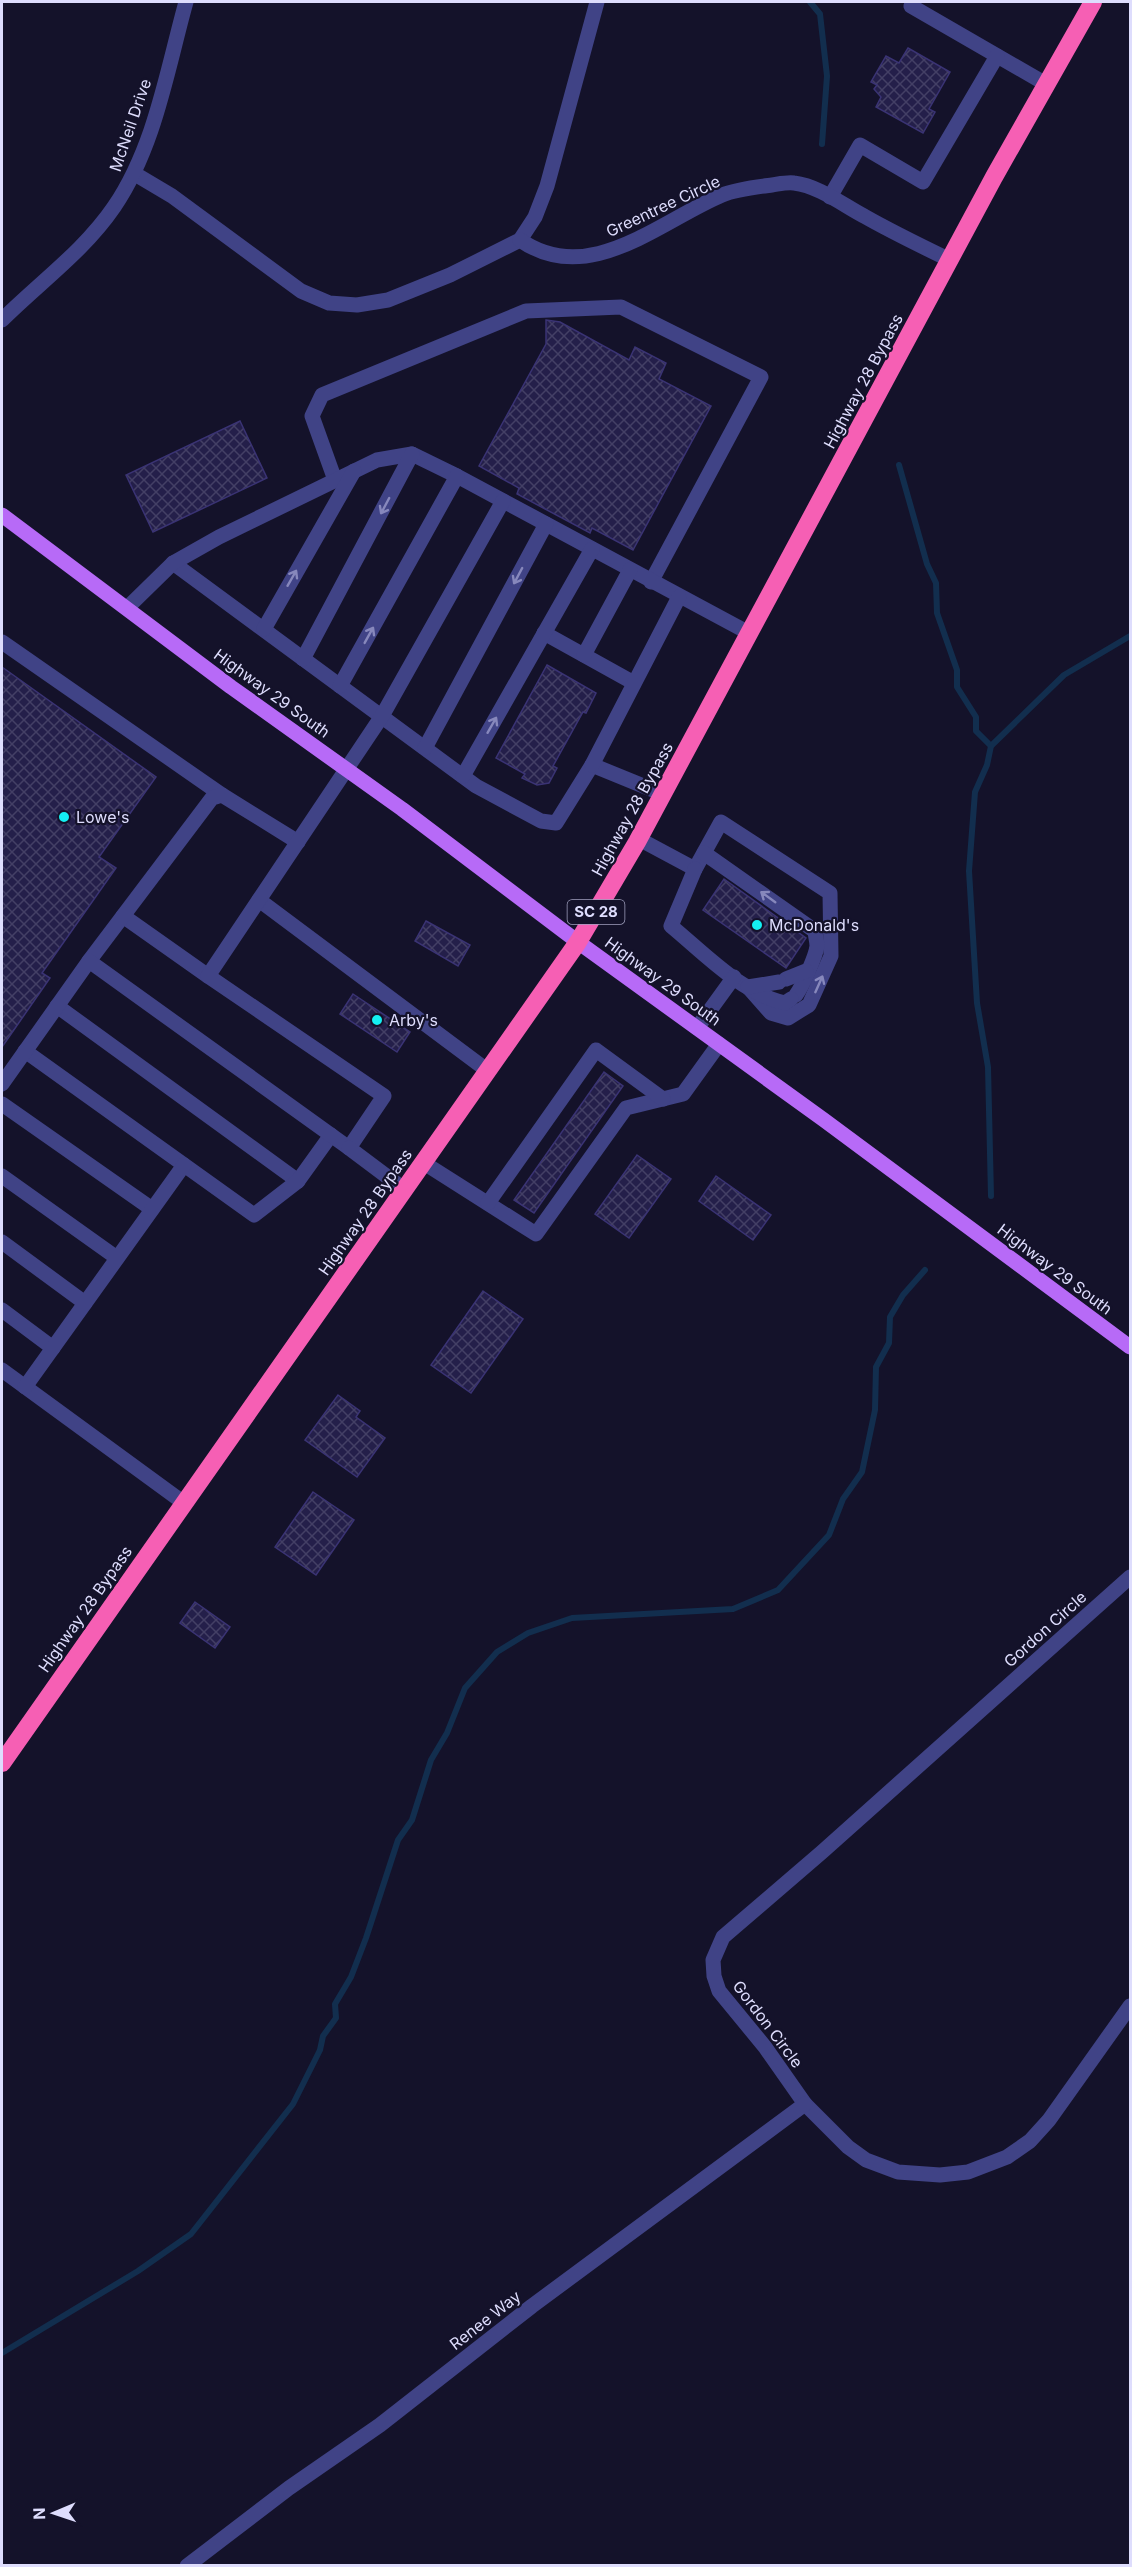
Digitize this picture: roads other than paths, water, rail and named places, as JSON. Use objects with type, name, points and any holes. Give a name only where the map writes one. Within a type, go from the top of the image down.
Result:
[{"type":"highway","name":"Highway 28 Bypass","points":[[2,1763],[578,942],[639,838],[950,260],[1093,2]]},
{"type":"main road","name":"Highway 29 South","points":[[2,515],[231,687],[1131,1347]]},
{"type":"street","name":"McNeil Drive","points":[[2,320],[80,248],[113,209],[135,174],[151,128],[186,2]]},
{"type":"street","points":[[135,174],[172,196],[301,291],[329,303],[357,305],[388,300],[450,275],[520,240],[535,217],[547,186],[597,2]]},
{"type":"street","points":[[912,6],[1046,84]]},
{"type":"street","points":[[830,196],[860,145],[923,182],[997,56]]},
{"type":"street","name":"Greentree Circle","points":[[520,240],[534,250],[558,255],[603,254],[656,231],[723,195],[762,186],[792,183],[805,185],[830,196],[950,260]]},
{"type":"street","points":[[335,480],[312,416],[322,395],[526,311],[621,306],[761,377],[651,582]]},
{"type":"street","points":[[127,608],[173,562],[219,537],[376,460],[412,454],[749,633]]},
{"type":"street","points":[[303,658],[412,454]]},
{"type":"street","points":[[264,629],[354,471]]},
{"type":"street","points":[[340,686],[457,476]]},
{"type":"street","points":[[208,976],[382,716],[503,501]]},
{"type":"street","points":[[425,748],[546,524]]},
{"type":"street","points":[[463,776],[592,549]]},
{"type":"street","points":[[173,562],[476,786],[541,821],[556,823],[592,765],[679,597]]},
{"type":"street","points":[[584,655],[630,570]]},
{"type":"street","points":[[544,633],[634,683]]},
{"type":"street","points":[[2,642],[222,795],[298,842]]},
{"type":"street","points":[[592,765],[663,794]]},
{"type":"street","points":[[2,1084],[123,916],[213,798],[222,795]]},
{"type":"street","points":[[704,853],[815,931],[817,946],[806,971],[805,983],[794,997],[785,1003],[769,999],[734,977],[671,926],[695,869],[721,822],[830,893],[831,956],[809,1005],[788,1018],[771,1013],[748,987]]},
{"type":"street","points":[[639,838],[695,869]]},
{"type":"street","points":[[259,900],[488,1071]]},
{"type":"street","points":[[123,916],[384,1096],[349,1148]]},
{"type":"street","points":[[89,961],[405,1190]]},
{"type":"street","points":[[748,987],[782,981],[806,971]]},
{"type":"street","points":[[697,1028],[734,977]]},
{"type":"street","points":[[57,1006],[298,1181]]},
{"type":"street","points":[[424,1163],[536,1234],[626,1108],[682,1094],[720,1044]]},
{"type":"street","points":[[488,1203],[596,1050],[663,1099]]},
{"type":"street","points":[[25,1051],[254,1215],[298,1181],[331,1135]]},
{"type":"street","points":[[2,1104],[152,1209]]},
{"type":"street","points":[[25,1387],[184,1165]]},
{"type":"street","points":[[2,1176],[117,1258]]},
{"type":"street","points":[[2,1242],[85,1303]]},
{"type":"street","points":[[2,1310],[53,1348]]},
{"type":"street","points":[[2,1370],[184,1503]]},
{"type":"street","name":"Gordon Circle","points":[[1131,1577],[723,1937],[713,1960],[714,1976],[719,1991],[765,2047],[805,2104],[848,2147],[876,2165],[898,2172],[940,2175],[968,2172],[994,2163],[1030,2141],[1049,2120],[1131,2006]]},
{"type":"street","name":"Renee Way","points":[[187,2565],[280,2495],[380,2426],[532,2306],[805,2104]]},
{"type":"waterway","points":[[810,2],[820,14],[827,76],[822,144]]},
{"type":"waterway","points":[[899,465],[927,564],[936,583],[937,613],[957,670],[957,687],[976,717],[976,731],[991,746]]},
{"type":"waterway","points":[[991,1196],[988,1067],[977,1003],[969,871],[975,792],[987,765],[991,746],[1064,675],[1130,636]]},
{"type":"waterway","points":[[2,2353],[138,2271],[191,2234],[293,2104],[320,2050],[323,2036],[336,2018],[335,2004],[351,1977],[398,1840],[412,1820],[431,1760],[447,1733],[465,1688],[497,1652],[528,1633],[572,1618],[733,1609],[778,1590],[829,1535],[843,1499],[862,1472],[875,1410],[876,1367],[889,1343],[890,1317],[903,1295],[925,1270]]},
{"type":"place","name":"Lowe's","points":[[64,817]]},
{"type":"place","name":"McDonald's","points":[[757,925]]},
{"type":"place","name":"Arby's","points":[[377,1020]]}]
